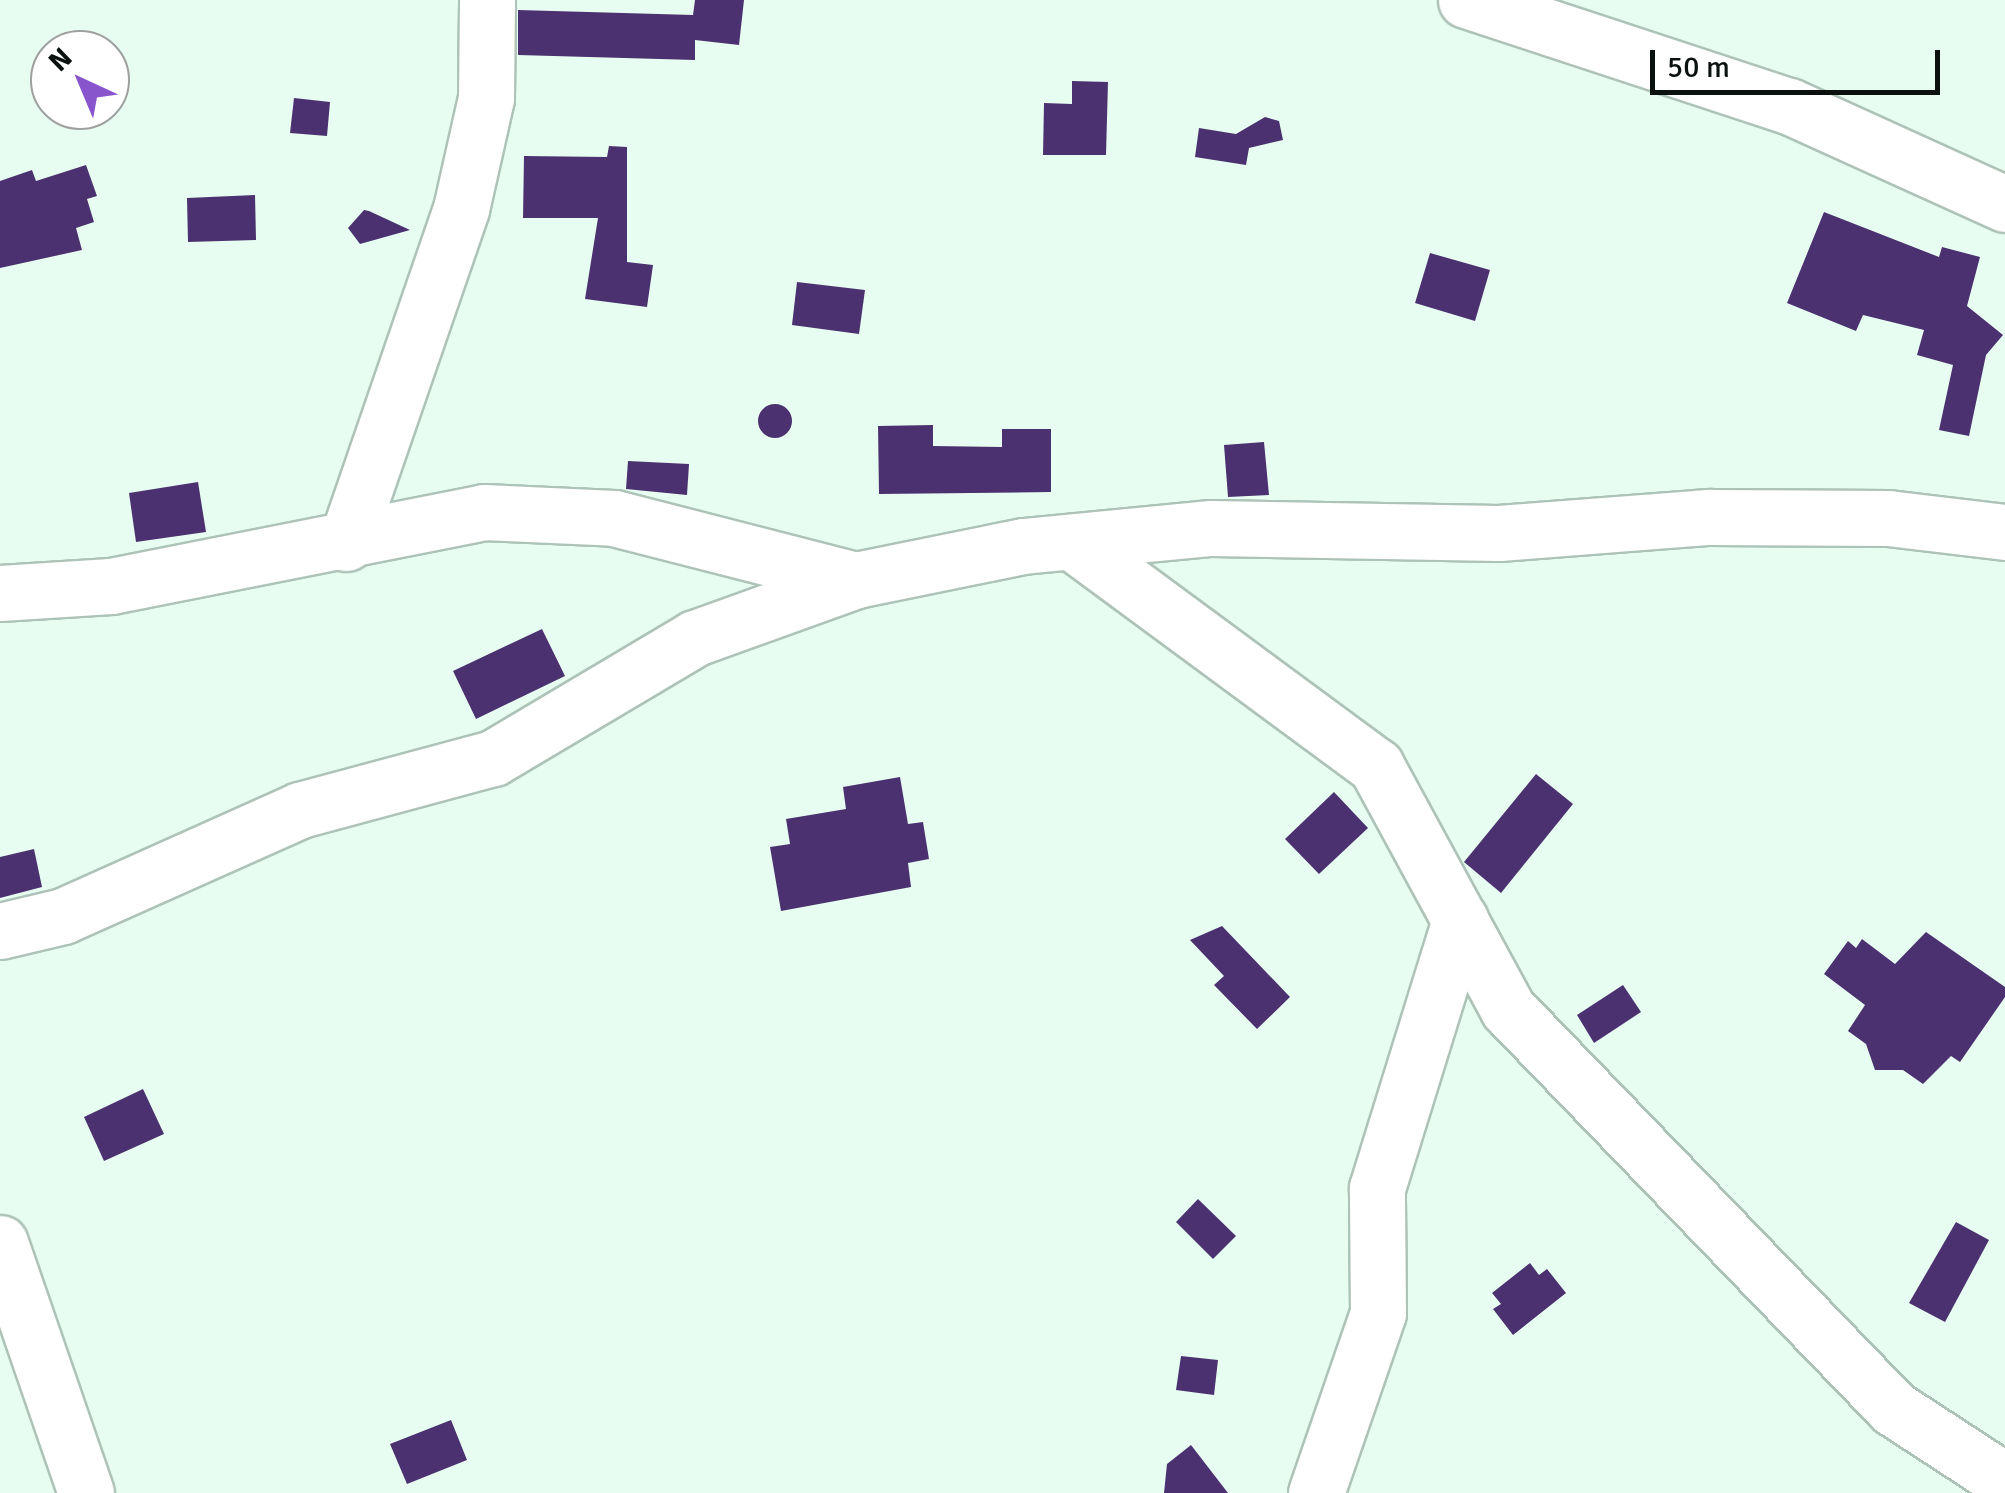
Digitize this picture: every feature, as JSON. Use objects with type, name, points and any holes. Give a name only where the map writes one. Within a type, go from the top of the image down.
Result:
[{"type":"street","points":[[346,543],[461,209],[486,98],[487,0]]},
{"type":"street","points":[[1466,0],[1789,106],[2005,204]]},
{"type":"street","points":[[0,592],[111,586],[346,543],[484,512],[614,518],[856,580]]},
{"type":"street","points":[[0,931],[63,916],[300,810],[493,758],[694,638],[856,580],[1072,542],[1211,528],[1499,533],[1709,517],[1888,518],[2005,532]]},
{"type":"street","points":[[1072,542],[1376,766],[1508,1010],[1892,1408],[2005,1481]]},
{"type":"street","points":[[1316,1493],[1378,1313],[1377,1188],[1460,920]]},
{"type":"street","points":[[0,1243],[86,1493]]},
{"type":"building","points":[[695,0],[744,0],[739,45],[695,40],[695,60],[518,55],[518,10],[693,15]]},
{"type":"building","points":[[1072,81],[1108,82],[1106,155],[1043,155],[1044,103],[1072,104]]},
{"type":"building","points":[[294,98],[330,102],[327,136],[290,133]]},
{"type":"building","points":[[1265,117],[1279,121],[1283,140],[1249,148],[1246,165],[1195,157],[1199,128],[1236,134]]},
{"type":"building","points":[[609,146],[627,147],[627,262],[653,265],[647,307],[585,299],[598,218],[523,218],[524,156],[607,157]]},
{"type":"building","points":[[86,165],[97,196],[87,199],[94,222],[76,228],[82,250],[0,268],[0,181],[32,170],[36,181]]},
{"type":"building","points":[[255,195],[256,240],[188,242],[187,198]]},
{"type":"building","points":[[364,210],[410,230],[360,244],[348,228]]},
{"type":"building","points":[[1824,212],[1939,257],[1942,247],[1980,257],[1967,306],[2003,335],[1986,355],[1969,436],[1939,430],[1953,365],[1917,355],[1924,330],[1863,315],[1856,331],[1787,303]]},
{"type":"building","points":[[1430,253],[1490,270],[1475,321],[1415,303]]},
{"type":"building","points":[[797,282],[865,290],[859,334],[792,325]]},
{"type":"building","points":[[775,404],[787,409],[792,421],[787,433],[775,438],[763,433],[758,421],[763,409]]},
{"type":"building","points":[[933,425],[933,446],[1002,447],[1002,429],[1051,429],[1051,492],[879,494],[878,426]]},
{"type":"building","points":[[1264,442],[1269,495],[1228,497],[1224,445]]},
{"type":"building","points":[[628,461],[689,464],[687,495],[626,489]]},
{"type":"building","points":[[198,482],[206,532],[136,542],[129,493]]},
{"type":"building","points":[[542,629],[565,676],[476,719],[453,671]]},
{"type":"building","points":[[1536,774],[1573,804],[1501,893],[1464,862]]},
{"type":"building","points":[[900,777],[908,824],[923,822],[929,859],[908,863],[911,887],[781,911],[770,847],[790,844],[786,819],[846,809],[843,787]]},
{"type":"building","points":[[1334,792],[1368,828],[1319,874],[1285,839]]},
{"type":"building","points":[[34,849],[42,887],[0,898],[0,857]]},
{"type":"building","points":[[1222,926],[1290,997],[1257,1029],[1214,985],[1224,976],[1190,940]]},
{"type":"building","points":[[1926,932],[2005,987],[2005,997],[1960,1062],[1951,1056],[1923,1084],[1903,1070],[1875,1070],[1866,1044],[1848,1031],[1865,1005],[1824,974],[1848,941],[1856,948],[1862,939],[1895,964]]},
{"type":"building","points":[[1623,985],[1641,1012],[1594,1043],[1577,1015]]},
{"type":"building","points":[[143,1089],[164,1134],[104,1161],[84,1117]]},
{"type":"building","points":[[1198,1199],[1236,1236],[1213,1259],[1176,1222]]},
{"type":"building","points":[[1956,1222],[1989,1240],[1945,1322],[1909,1303]]},
{"type":"building","points":[[1530,1263],[1539,1275],[1547,1269],[1566,1293],[1513,1335],[1493,1309],[1501,1304],[1492,1293]]},
{"type":"building","points":[[1181,1356],[1218,1360],[1214,1395],[1176,1390]]},
{"type":"building","points":[[451,1420],[467,1460],[407,1484],[390,1444]]},
{"type":"building","points":[[1191,1445],[1228,1493],[1164,1493],[1167,1464]]}]
